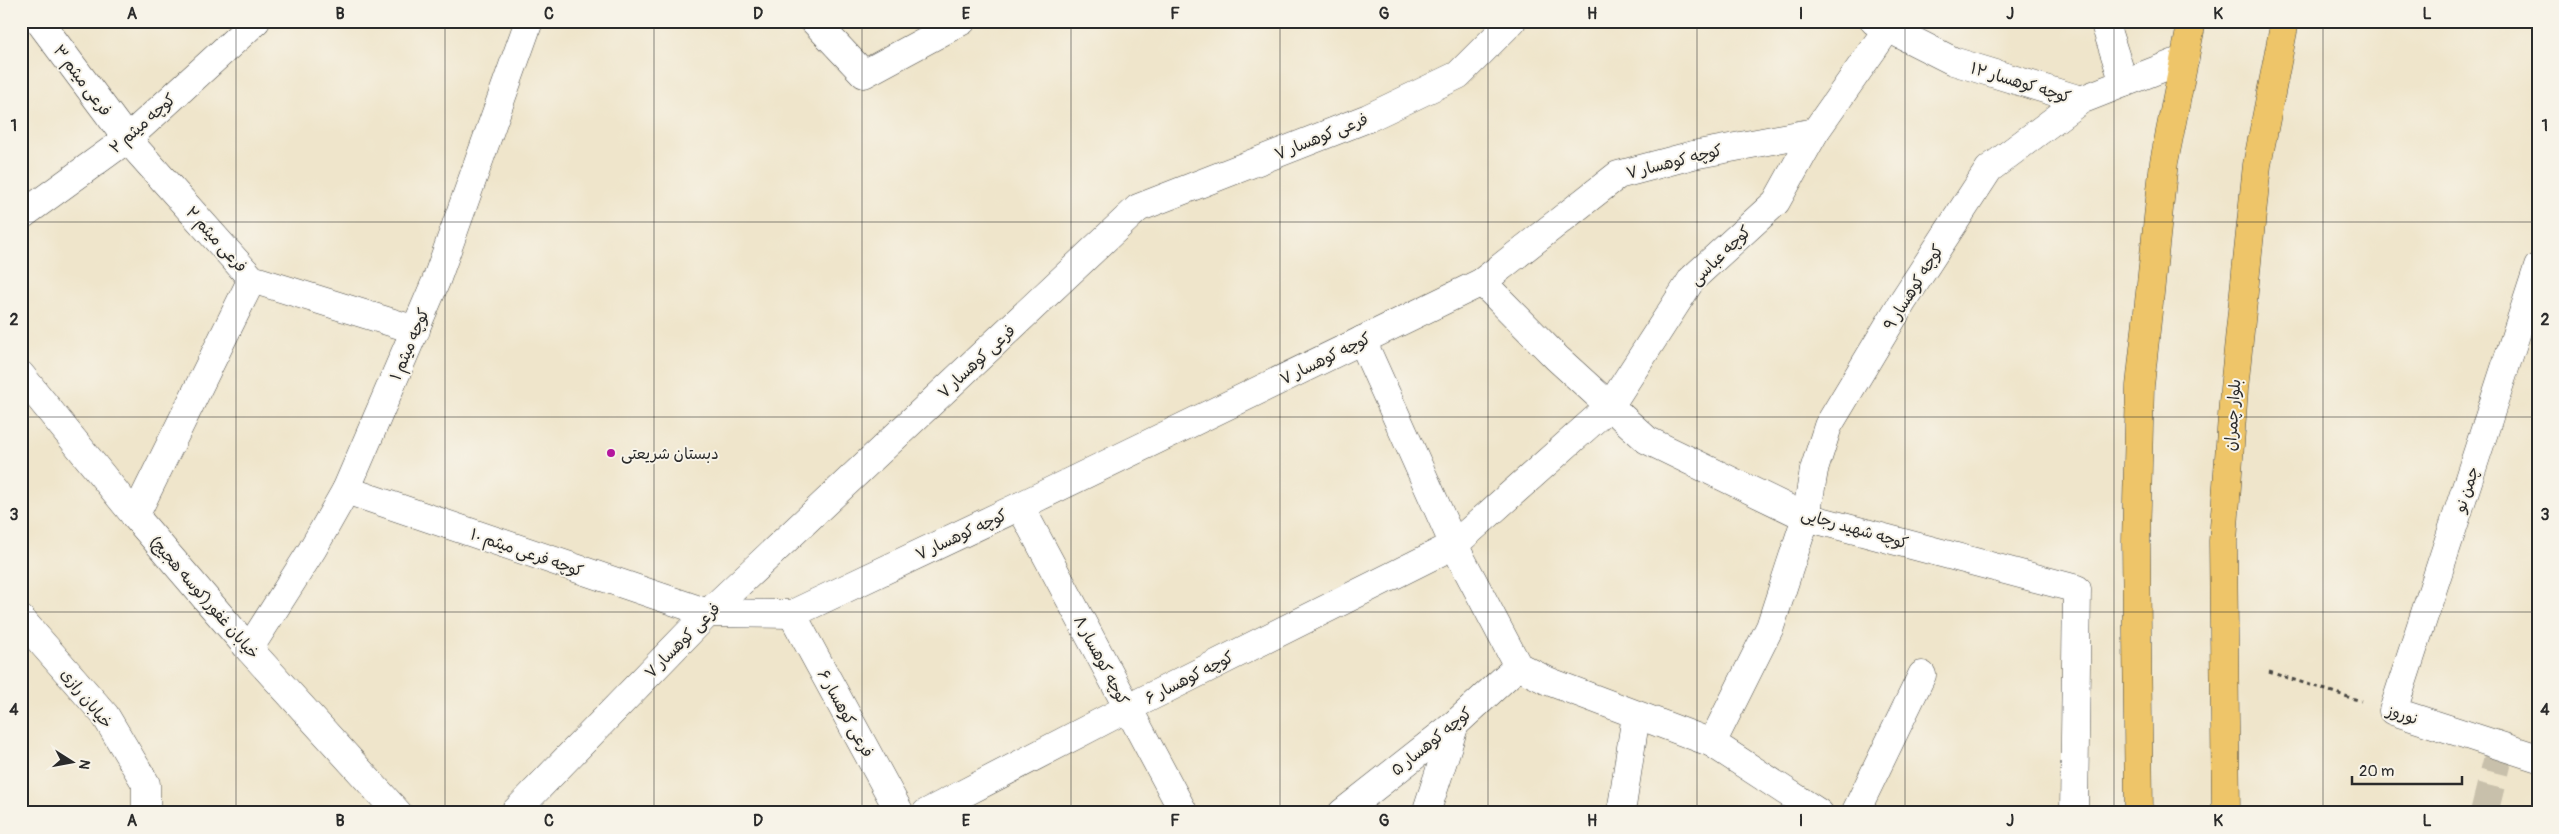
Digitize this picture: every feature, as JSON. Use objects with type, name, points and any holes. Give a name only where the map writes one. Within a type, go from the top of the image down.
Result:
[{"type":"main road","points":[[2139,813],[2136,542],[2140,386],[2164,162],[2192,21]]},
{"type":"main road","name":"بلوار چمران","points":[[2226,813],[2223,541],[2234,389],[2257,165],[2285,21]]},
{"type":"street","name":"فرعی میثم ۳","points":[[39,21],[127,139]]},
{"type":"street","name":"کوچه میثم ۲","points":[[21,216],[127,139],[256,21]]},
{"type":"street","name":"کوچه میثم ۱","points":[[249,649],[312,550],[346,490],[436,281],[529,21]]},
{"type":"street","points":[[814,21],[864,74],[962,21]]},
{"type":"street","name":"فرعی کوهسار ۷","points":[[514,813],[708,613],[1138,208],[1368,118],[1458,74],[1512,21]]},
{"type":"street","points":[[2104,21],[2124,83]]},
{"type":"street","points":[[1816,132],[1881,25]]},
{"type":"street","name":"کوچه کوهسار ۱۲","points":[[1881,25],[1953,61],[2081,100],[2185,59]]},
{"type":"street","name":"کوچه کوهسار ۹","points":[[1712,743],[1770,627],[1806,517],[1814,470],[1828,426],[1903,302],[1989,169],[2081,100]]},
{"type":"street","name":"کوچه کوهسار ۷","points":[[708,613],[792,614],[1020,506],[1482,282],[1618,175],[1693,155],[1816,132]]},
{"type":"street","name":"کوچه عباسی","points":[[1454,544],[1610,406],[1692,279],[1776,202],[1816,132]]},
{"type":"street","name":"فرعی میثم ۲","points":[[127,139],[252,279],[416,330]]},
{"type":"street","name":"چمن نو","points":[[2393,711],[2538,267]]},
{"type":"street","points":[[135,516],[252,279]]},
{"type":"street","name":"کوچه شهید رجایی","points":[[1482,282],[1557,358],[1647,440],[1806,517],[2077,589],[2074,813]]},
{"type":"street","points":[[1362,340],[1454,544],[1518,666],[1548,681],[1712,743],[1819,813]]},
{"type":"street","name":"خیابان غفور(کوسه هجیج)","points":[[21,374],[135,516],[249,649],[398,813]]},
{"type":"street","name":"کوچه فرعی میثم ۱۰","points":[[346,490],[708,613]]},
{"type":"street","name":"کوچه کوهسار ۸","points":[[1020,506],[1184,813]]},
{"type":"street","name":"کوچه کوهسار ۶","points":[[926,813],[1128,708],[1454,544]]},
{"type":"street","name":"فرعی کوهسار ۶","points":[[792,614],[900,813]]},
{"type":"street","name":"خیابان رازی","points":[[21,619],[105,715],[146,784],[146,813]]},
{"type":"street","name":"کوچه کوهسار ۵","points":[[1342,813],[1455,724],[1518,666]]},
{"type":"street","points":[[1856,813],[1922,675]]},
{"type":"street","name":"نوروز","points":[[2393,711],[2538,758]]},
{"type":"street","points":[[1621,813],[1636,715]]},
{"type":"street","points":[[1426,813],[1455,724]]},
{"type":"path","name":"نوروز","points":[[2269,672],[2393,711]]},
{"type":"tunnel","points":[[2484,813],[2501,745]]},
{"type":"place","name":"دبستان شریعتی","points":[[611,453]]}]
